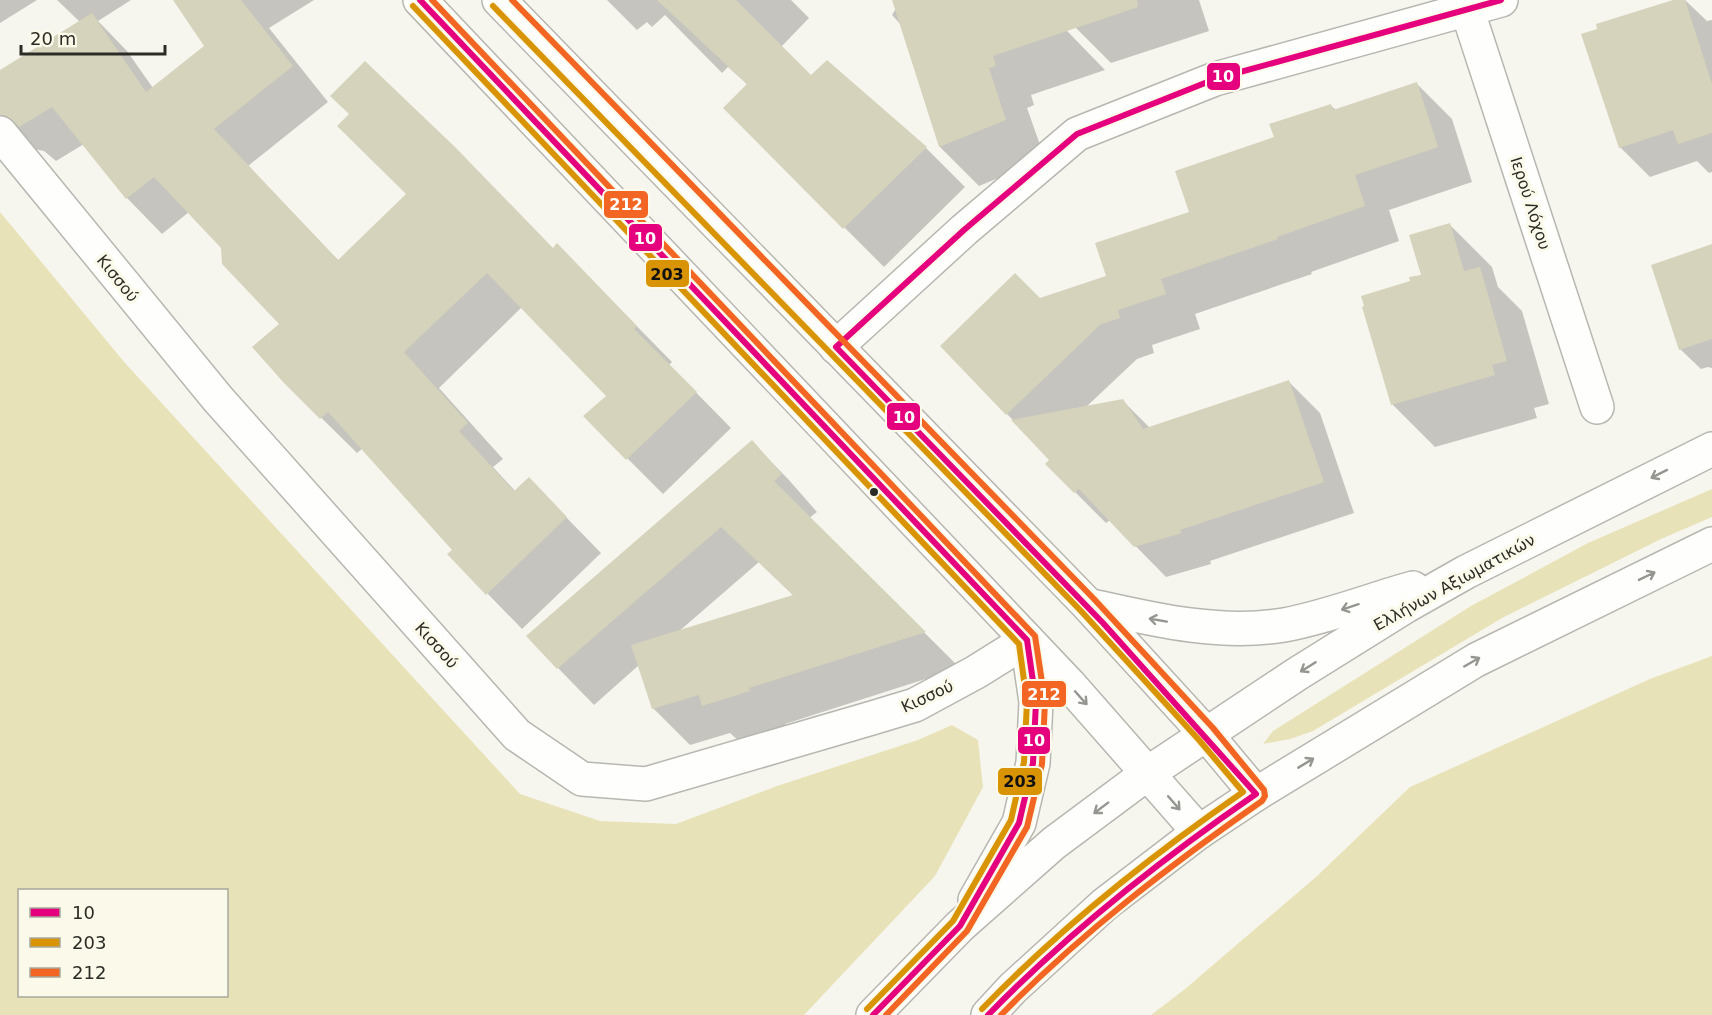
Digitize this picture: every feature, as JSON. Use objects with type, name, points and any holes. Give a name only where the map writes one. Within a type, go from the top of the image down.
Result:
[{"type":"street","points":[[420,0],[1027,640],[1199,832]]},
{"type":"street","points":[[499,0],[1088,605],[1206,734],[1256,794]]},
{"type":"street","points":[[836,347],[964,230],[1077,135],[1215,79],[1466,5],[1501,0]]},
{"type":"street","name":"Ιερού Λόχου","points":[[1466,5],[1597,407]]},
{"type":"street","name":"Κισσού","points":[[0,134],[218,399],[517,735],[582,779],[646,784],[915,705],[976,672],[1027,640]]},
{"type":"street","name":"Ελλήνων Αξιωματικών","points":[[960,926],[1054,843],[1148,773],[1297,674],[1396,612],[1466,572],[1712,449]]},
{"type":"street","points":[[988,1015],[1013,988],[1105,904],[1199,832],[1256,794],[1476,660],[1712,544]]},
{"type":"street","points":[[1088,605],[1161,621],[1217,628],[1283,625],[1323,616],[1466,572]]},
{"type":"street","points":[[873,1015],[960,926],[1019,823],[1034,763],[1036,702],[1027,640]]},
{"type":"shaded area","points":[[0,212],[125,363],[520,794],[600,821],[676,824],[777,786],[918,740],[952,725],[978,740],[983,787],[935,876],[804,1015],[0,1015]]},
{"type":"shaded area","points":[[1712,489],[1712,517],[1661,539],[1502,618],[1313,731],[1290,739],[1263,744],[1273,731],[1471,606],[1588,543]]},
{"type":"shaded area","points":[[1712,656],[1712,1015],[1151,1015],[1185,989],[1316,877],[1410,787],[1650,679]]},
{"type":"building","points":[[173,0],[241,0],[293,66],[214,129],[338,260],[406,194],[337,126],[349,114],[330,96],[365,61],[455,147],[553,248],[557,243],[637,326],[634,329],[697,392],[626,460],[583,416],[606,396],[487,273],[404,352],[468,423],[459,431],[514,491],[529,477],[567,517],[486,595],[447,554],[452,550],[328,412],[320,419],[252,347],[279,324],[222,264],[221,248],[154,177],[126,199],[52,107],[19,127],[7,116],[0,115],[0,70],[92,13],[146,92],[204,46]]},
{"type":"building","points":[[657,0],[736,0],[811,75],[827,60],[927,147],[843,229],[723,108],[747,84]]},
{"type":"building","points":[[892,0],[1137,0],[1138,7],[993,56],[996,66],[989,68],[1006,120],[939,147]]},
{"type":"building","points":[[1673,0],[1685,0],[1712,84],[1712,133],[1678,144],[1673,130],[1619,148],[1581,34],[1597,29],[1596,24]]},
{"type":"building","points":[[1417,82],[1438,147],[1355,175],[1365,206],[1161,279],[1166,294],[1118,310],[1120,318],[1101,324],[1006,415],[940,346],[1015,273],[1040,298],[1106,276],[1095,243],[1189,212],[1175,171],[1274,137],[1269,124],[1331,104],[1333,110]]},
{"type":"building","points":[[1450,223],[1464,271],[1480,267],[1507,361],[1492,365],[1495,375],[1391,405],[1362,307],[1364,306],[1361,296],[1410,281],[1409,277],[1421,275],[1409,235]]},
{"type":"building","points":[[1712,244],[1712,339],[1679,350],[1651,265]]},
{"type":"building","points":[[1289,380],[1324,482],[1180,530],[1182,533],[1134,547],[1079,489],[1074,493],[1045,464],[1049,460],[1011,420],[1123,399],[1143,429]]},
{"type":"building","points":[[752,440],[782,474],[774,481],[926,632],[749,688],[750,691],[702,706],[699,695],[652,709],[631,645],[793,595],[721,527],[557,669],[526,636]]},
{"type":"transit line","name":"10","points":[[420,0],[1027,640],[1036,702],[1033,763],[1019,823],[960,926],[873,1015]]},
{"type":"transit line","name":"212","points":[[432,0],[1035,636],[1045,702],[1042,764],[1027,827],[967,931],[886,1015]]},
{"type":"transit line","name":"212","points":[[512,0],[1094,599],[1213,728],[1264,790],[1265,796],[1262,801],[1193,850],[1126,902],[1031,985],[1001,1015]]},
{"type":"transit line","name":"10","points":[[988,1015],[1051,954],[1117,898],[1256,794],[1103,623],[836,347],[964,230],[1077,134],[1215,79],[1501,0]]},
{"type":"transit line","name":"203","points":[[413,6],[1019,644],[1027,702],[1024,762],[1011,820],[953,921],[867,1009]]},
{"type":"transit line","name":"203","points":[[493,6],[1081,611],[1199,740],[1243,792],[1107,894],[1043,950],[982,1009]]}]
